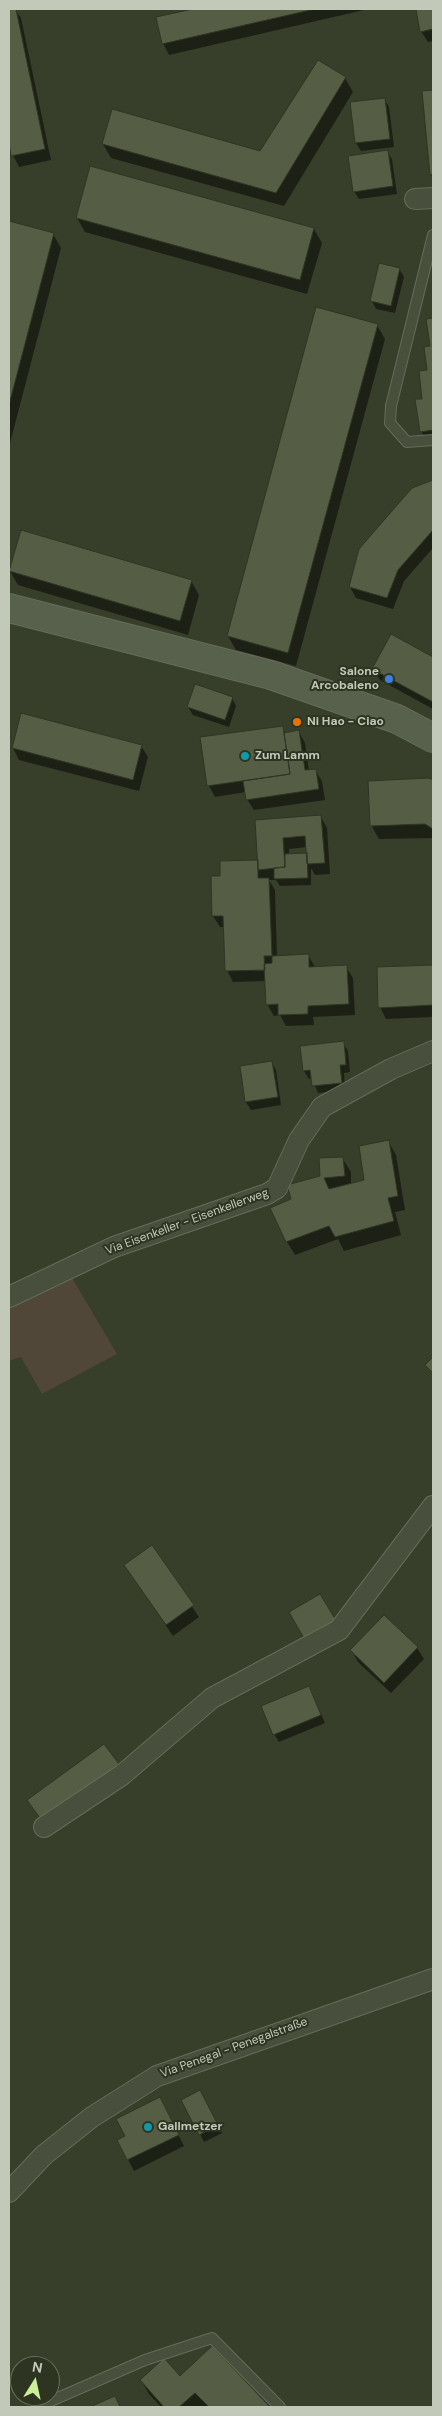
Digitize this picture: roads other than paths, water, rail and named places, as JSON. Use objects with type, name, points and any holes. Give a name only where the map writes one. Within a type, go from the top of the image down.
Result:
[{"type":"main road","points":[[9,608],[271,675],[397,719],[433,738]]},
{"type":"street","name":"Via Eisenkeller - Eisenkellerweg","points":[[9,1297],[114,1247],[267,1194],[276,1188],[299,1140],[322,1107],[391,1069],[433,1051]]},
{"type":"street","points":[[44,1827],[122,1775],[212,1698],[339,1630],[433,1506]]},
{"type":"street","name":"Via Penegal - Penegalstraße","points":[[9,2192],[44,2155],[92,2117],[157,2076],[433,1979]]},
{"type":"lane","points":[[433,235],[391,406],[390,423],[406,442],[433,440]]},
{"type":"lane","points":[[37,2407],[145,2360],[212,2338],[280,2407]]},
{"type":"place","name":"Salone Arcobaleno","points":[[389,679]]},
{"type":"place","name":"Ni Hao - Ciao","points":[[297,722]]},
{"type":"place","name":"Zum Lamm","points":[[245,756]]},
{"type":"place","name":"Gallmetzer","points":[[148,2127]]}]
